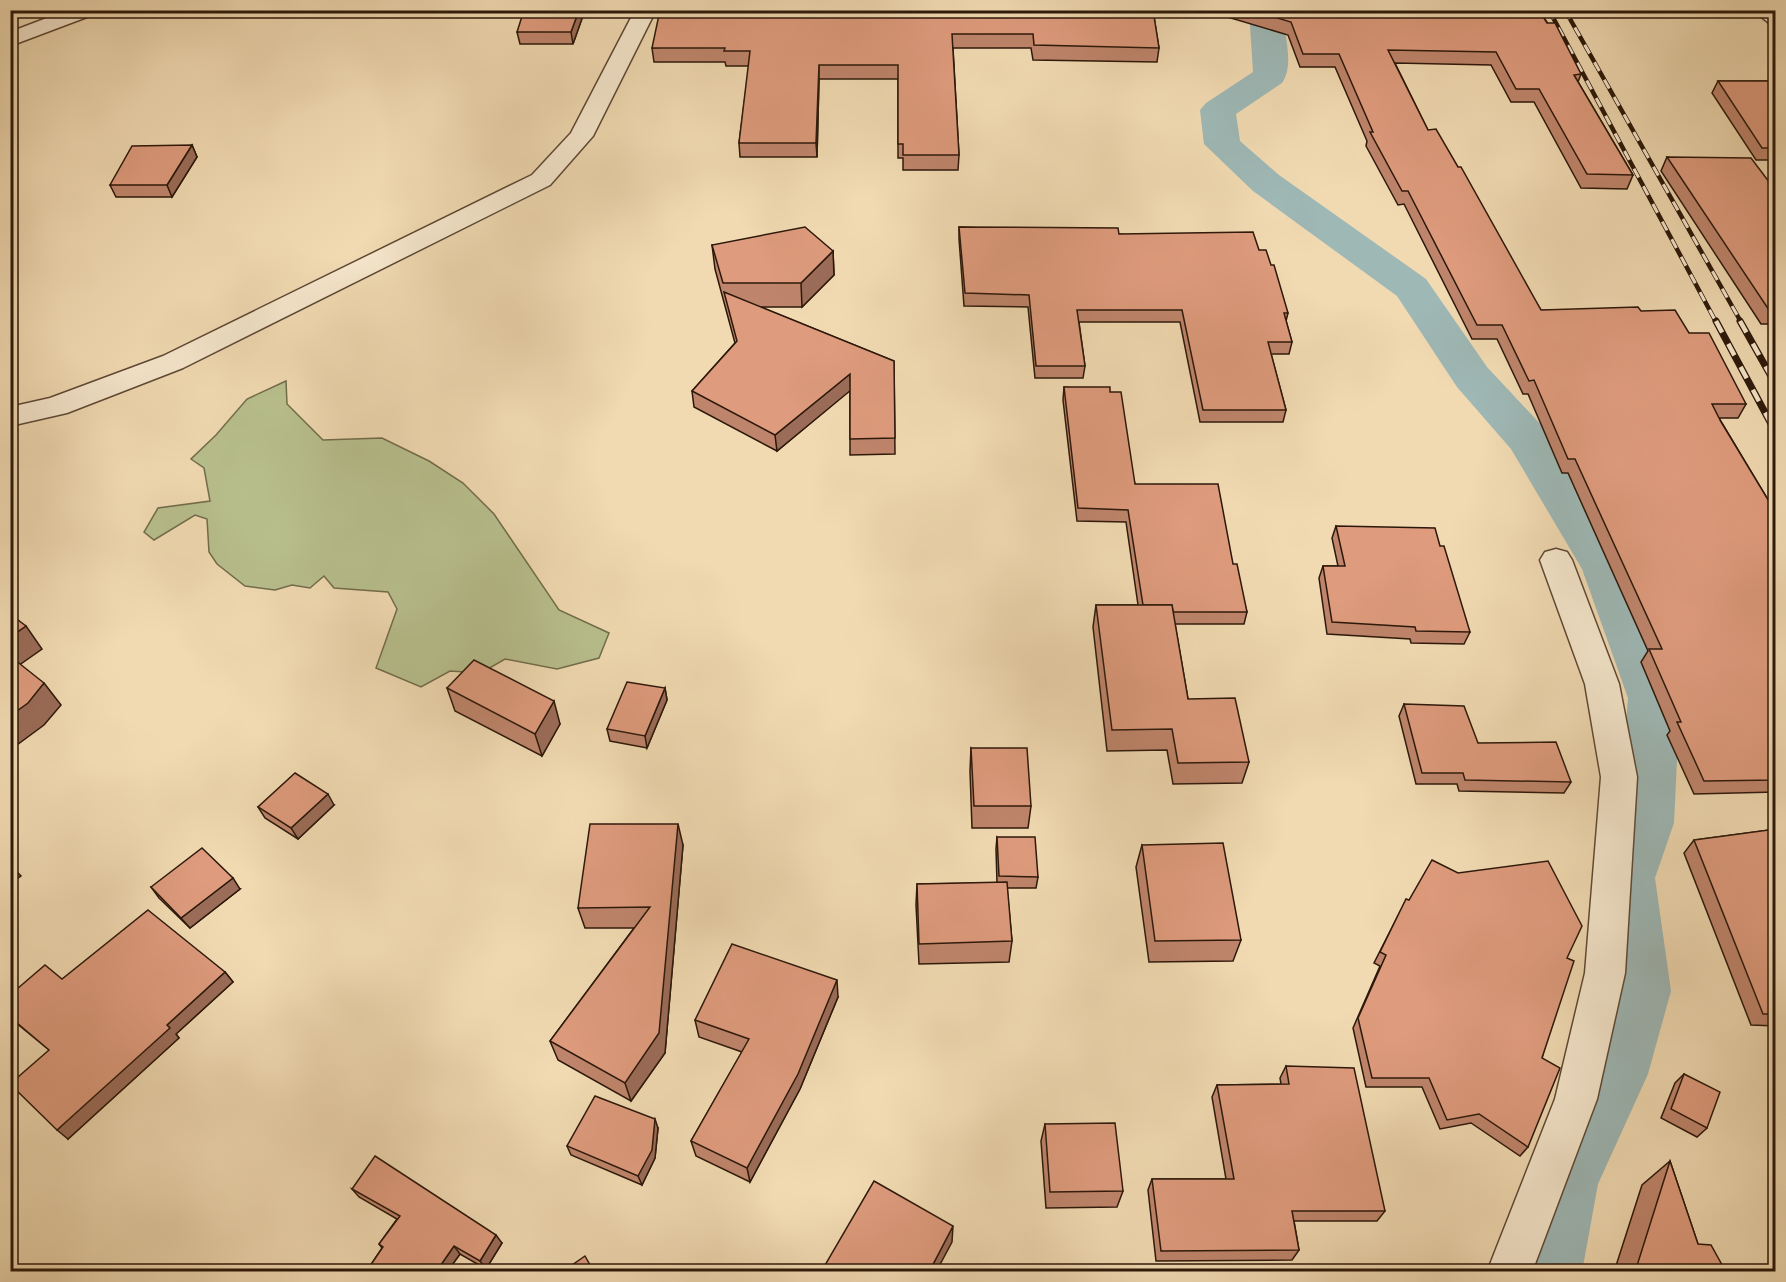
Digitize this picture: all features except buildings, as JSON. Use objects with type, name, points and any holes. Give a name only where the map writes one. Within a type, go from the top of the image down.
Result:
[{"type":"street","points":[[10,40],[88,10]]},
{"type":"street","points":[[10,417],[57,406],[173,362],[541,180],[581,136],[646,10]]},
{"type":"street","points":[[1763,10],[1776,19]]},
{"type":"street","points":[[1509,1272],[1576,1099],[1605,973],[1619,777],[1602,684],[1556,560]]},
{"type":"green space","points":[[286,381],[287,404],[323,440],[382,438],[429,461],[463,483],[494,514],[559,610],[609,633],[599,658],[557,669],[505,659],[481,673],[450,671],[421,687],[376,668],[397,609],[388,592],[334,588],[324,576],[310,588],[292,585],[275,590],[245,586],[217,564],[209,552],[207,519],[195,515],[154,540],[144,532],[158,508],[210,501],[204,468],[191,459],[216,435],[247,399]]},
{"type":"waterway","points":[[1265,10],[1270,48],[1270,76],[1218,110],[1222,144],[1266,183],[1412,288],[1472,377],[1528,439],[1606,568],[1654,698],[1646,823],[1626,878],[1640,991],[1616,1074],[1565,1180],[1547,1272]]},
{"type":"railway","points":[[1549,10],[1716,322]]},
{"type":"railway","points":[[1565,10],[1741,322]]},
{"type":"railway","points":[[1716,321],[1776,433]]},
{"type":"railway","points":[[1740,321],[1776,385]]}]
